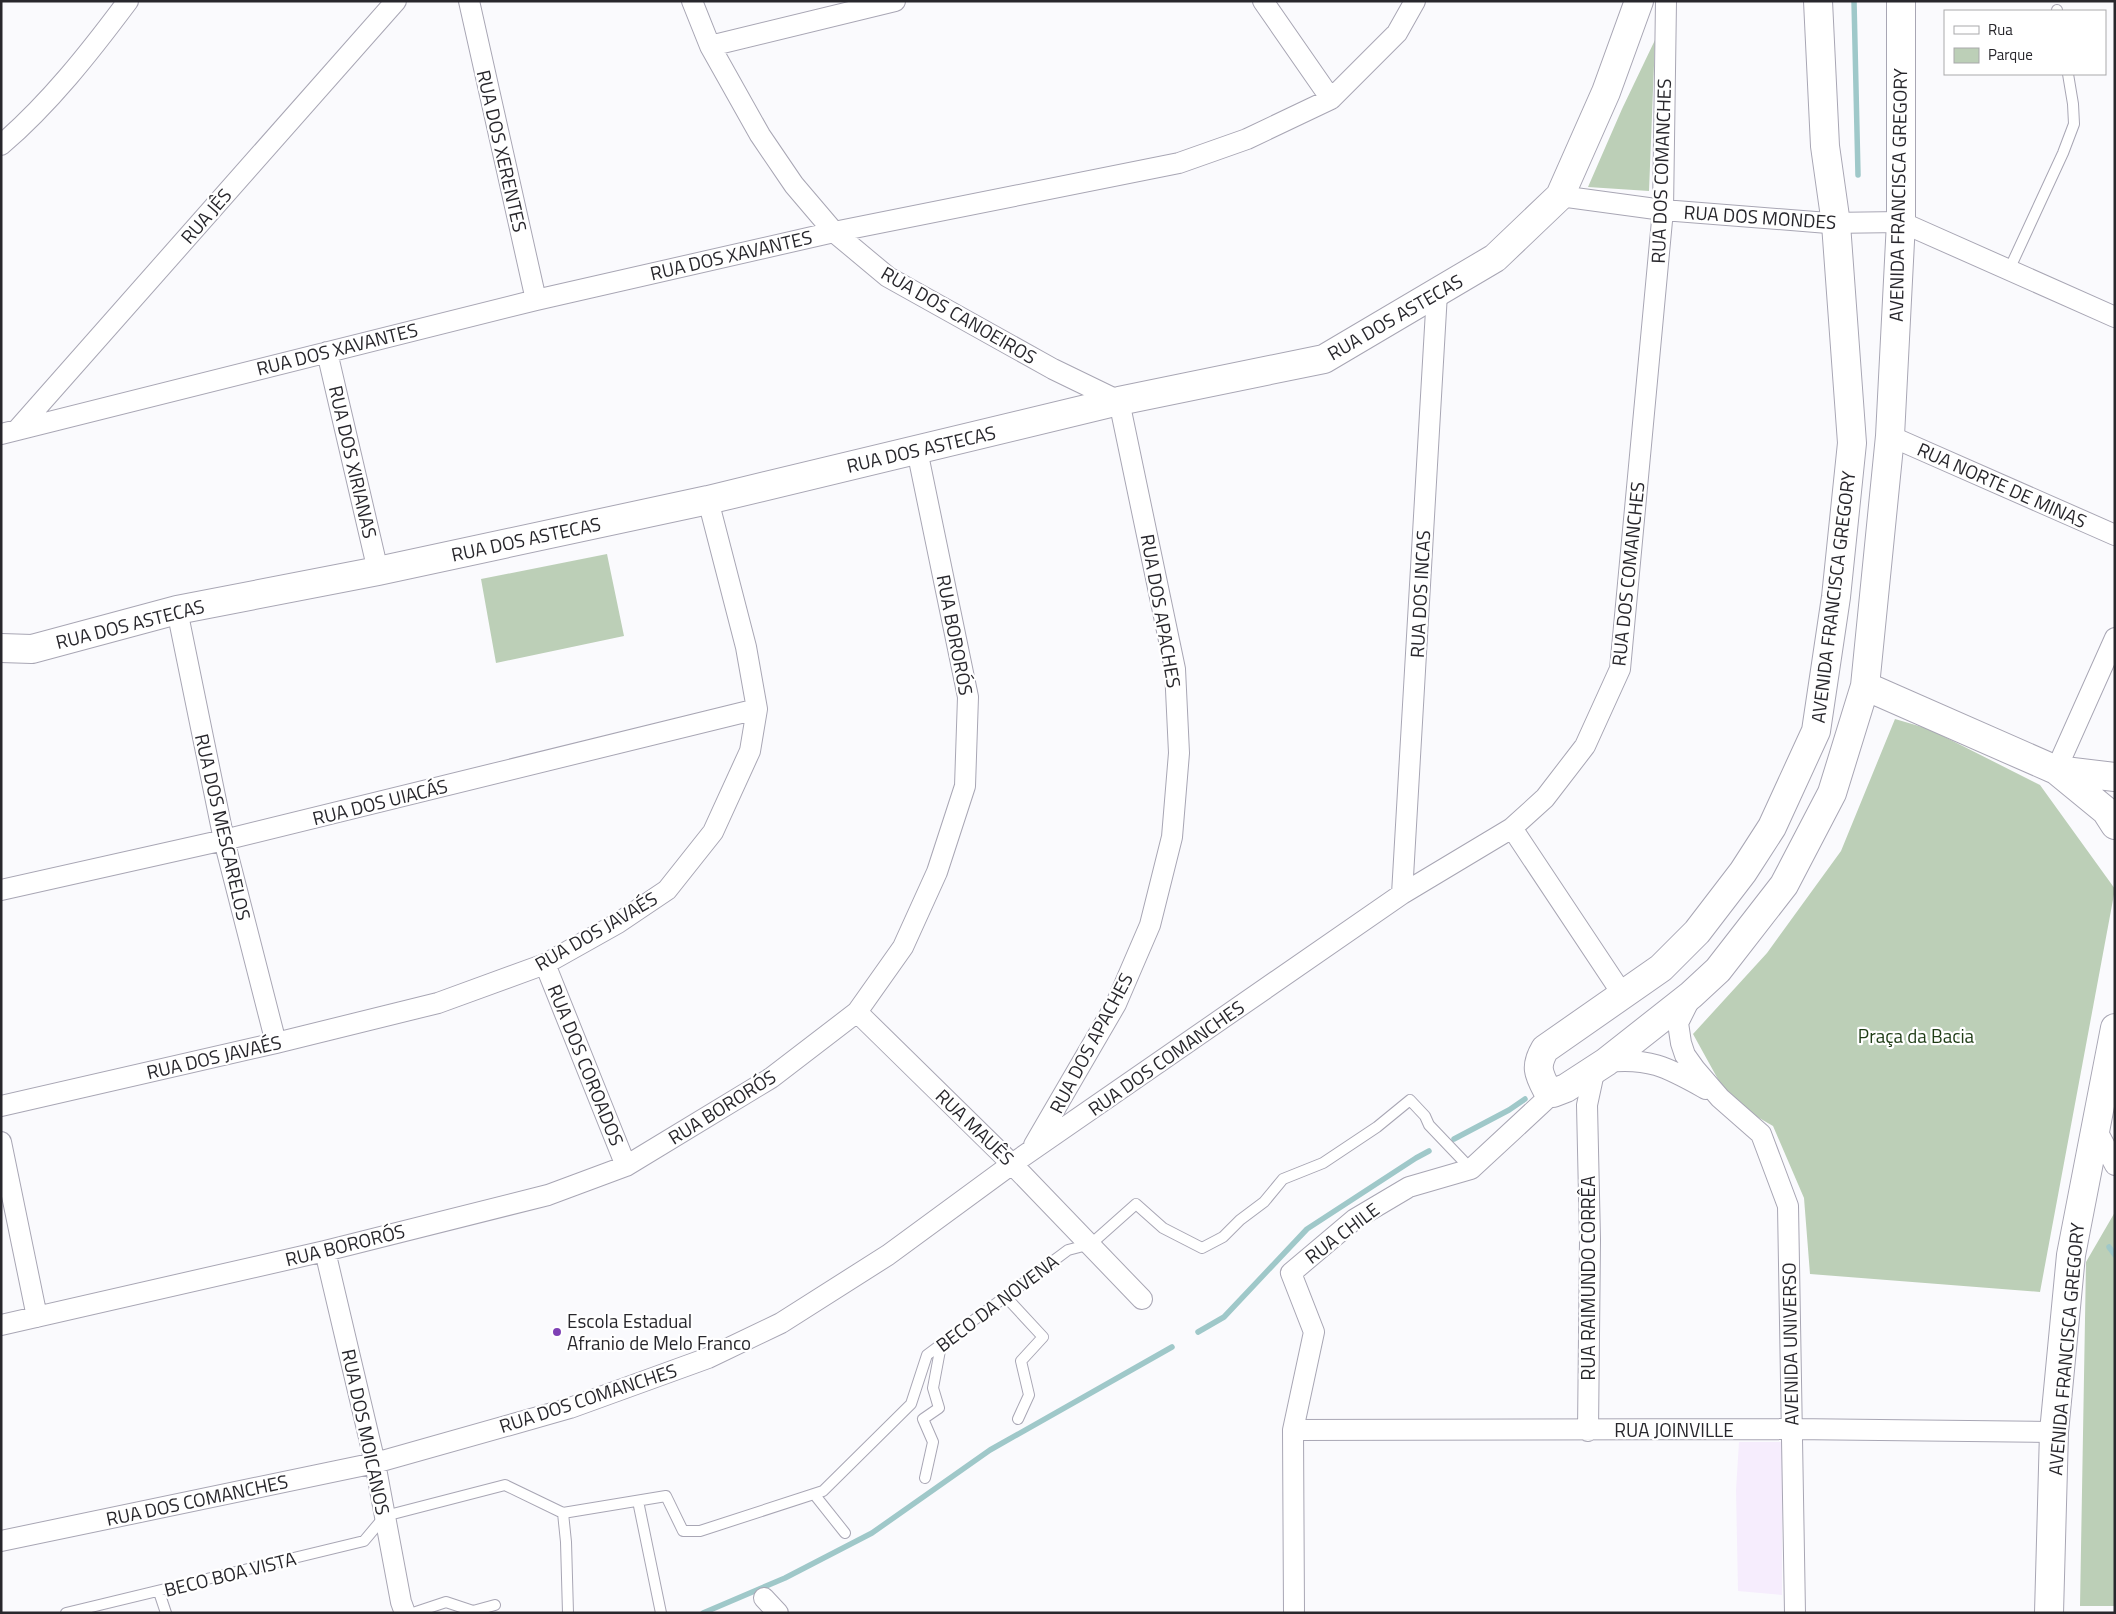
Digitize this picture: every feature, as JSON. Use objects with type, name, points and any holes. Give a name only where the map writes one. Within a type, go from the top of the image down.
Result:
[{"type":"street","points":[[1,145],[21,128],[92,48],[128,1]]},
{"type":"street","name":"RUA JÊS","points":[[9,432],[396,1]]},
{"type":"street","name":"RUA DOS XERENTES","points":[[468,1],[536,300]]},
{"type":"street","name":"RUA DOS CANOEIROS","points":[[692,1],[710,46],[760,135],[794,185],[834,232],[888,278],[1053,370],[1119,401]]},
{"type":"street","points":[[710,46],[895,1]]},
{"type":"street","points":[[1263,1],[1331,99]]},
{"type":"street","name":"RUA DOS XAVANTES","points":[[9,432],[536,300],[834,232],[1179,163],[1247,139],[1331,99],[1397,33],[1414,1]]},
{"type":"street","name":"RUA DOS ASTECAS","points":[[1,648],[32,649],[177,610],[378,571],[708,500],[1119,401],[1324,359],[1495,258],[1560,196],[1606,92],[1639,1]]},
{"type":"street","name":"RUA DOS COMANCHES","points":[[1,1541],[375,1463],[570,1408],[708,1358],[782,1322],[888,1255],[1012,1164],[1402,894],[1512,828],[1545,798],[1585,746],[1620,669],[1663,210],[1666,1]]},
{"type":"street","name":"AVENIDA FRANCISCA GREGORY","points":[[1818,1],[1825,146],[1836,224],[1852,443],[1836,597],[1816,731],[1772,827],[1743,872],[1697,932],[1661,968],[1545,1050],[1538,1061],[1539,1071],[1547,1090],[1560,1090],[1601,1065],[1692,995],[1718,970],[1784,885],[1832,793],[1865,686],[1890,436],[1902,222],[1901,1]]},
{"type":"street","name":"RUA DOS MONDES","points":[[1560,196],[1663,210],[1836,224],[1902,222]]},
{"type":"street","points":[[1902,222],[2115,317]]},
{"type":"street","name":"RUA DOS INCAS","points":[[1402,894],[1437,293]]},
{"type":"street","name":"RUA DOS XIRIANAS","points":[[327,352],[378,571]]},
{"type":"street","name":"RUA DOS APACHES","points":[[1031,1152],[1116,1004],[1150,925],[1172,837],[1179,754],[1175,669],[1119,401]]},
{"type":"street","name":"RUA NORTE DE MINAS","points":[[1890,436],[2115,535]]},
{"type":"street","name":"RUA BORORÓS","points":[[1,1325],[325,1251],[548,1195],[626,1166],[771,1078],[856,1012],[903,947],[937,872],[965,786],[968,697],[917,450]]},
{"type":"street","name":"RUA DOS JAVAÉS","points":[[1,1106],[276,1043],[438,1003],[546,964],[618,923],[667,890],[713,832],[750,751],[757,709],[746,646],[708,500]]},
{"type":"street","name":"RUA DOS MESCARELOS","points":[[177,610],[224,840],[276,1043]]},
{"type":"street","points":[[2056,770],[2115,638]]},
{"type":"street","points":[[1,659],[32,649]]},
{"type":"street","points":[[1865,686],[2056,770],[2106,811],[2115,825]]},
{"type":"street","name":"RUA DOS UIACÁS","points":[[1,890],[224,840],[757,709]]},
{"type":"street","points":[[2056,770],[2115,777]]},
{"type":"street","points":[[1512,828],[1623,995]]},
{"type":"street","name":"RUA DOS COROADOS","points":[[546,964],[626,1166]]},
{"type":"street","points":[[1692,995],[1678,1023],[1680,1043],[1694,1069],[1720,1098]]},
{"type":"street","name":"RUA MAUÊS","points":[[856,1012],[1012,1164],[1142,1299]]},
{"type":"street","name":"AVENIDA FRANCISCA GREGORY","points":[[2049,1613],[2054,1432],[2071,1255],[2115,1028]]},
{"type":"street","points":[[1601,1065],[1626,1060],[1644,1061],[1677,1073],[1720,1098]]},
{"type":"street","name":"RUA RAIMUNDO CORRÊA","points":[[1588,1431],[1590,1240],[1587,1106],[1601,1065]]},
{"type":"street","name":"RUA RAIMUNDO CORRÊA","points":[[1560,1090],[1587,1125]]},
{"type":"street","name":"RUA CHILE","points":[[1293,1430],[1314,1332],[1292,1272],[1355,1219],[1409,1186],[1471,1169],[1560,1090]]},
{"type":"street","name":"AVENIDA UNIVERSO","points":[[1720,1098],[1761,1134],[1788,1206],[1795,1613]]},
{"type":"street","points":[[2095,1127],[2115,1165]]},
{"type":"street","points":[[1,1142],[37,1317]]},
{"type":"street","name":"RUA DOS MOICANOS","points":[[325,1251],[375,1463],[401,1602],[405,1613]]},
{"type":"street","name":"RUA JOINVILLE","points":[[1293,1430],[1588,1431],[1792,1429],[2054,1432]]},
{"type":"street","points":[[1293,1430],[1294,1613]]},
{"type":"street","points":[[764,1598],[778,1613]]},
{"type":"lane","points":[[2009,270],[2063,153],[2074,124],[2068,75]]},
{"type":"lane","points":[[1091,1244],[1136,1204],[1164,1228],[1185,1242],[1202,1248],[1222,1237],[1240,1220],[1264,1202],[1283,1180],[1323,1163],[1377,1127],[1410,1100],[1425,1116],[1429,1125],[1471,1169]]},
{"type":"lane","name":"BECO DA NOVENA","points":[[563,1513],[666,1496],[683,1531],[700,1531],[823,1491],[911,1404],[927,1355],[1068,1250],[1091,1244]]},
{"type":"lane","points":[[1006,1297],[1044,1337],[1022,1361],[1029,1395],[1018,1419]]},
{"type":"lane","points":[[925,1478],[933,1442],[923,1419],[939,1408],[933,1388],[941,1345]]},
{"type":"lane","points":[[385,1516],[505,1485],[563,1513],[566,1542],[568,1613]]},
{"type":"lane","points":[[814,1494],[845,1534]]},
{"type":"lane","points":[[638,1501],[661,1613]]},
{"type":"lane","name":"BECO BOA VISTA","points":[[66,1613],[364,1541],[385,1516]]},
{"type":"lane","points":[[159,1592],[166,1613]]},
{"type":"lane","points":[[413,1613],[446,1602],[473,1611],[495,1605]]},
{"type":"shaded area","points":[[1739,1442],[1782,1442],[1782,1595],[1738,1591],[1736,1490]]},
{"type":"green space","points":[[1655,40],[1649,191],[1588,187],[1622,109]]},
{"type":"green space","points":[[607,554],[624,636],[496,663],[481,579]]},
{"type":"green space","name":"Praça da Bacia","points":[[1895,719],[1929,729],[2040,785],[2115,889],[2040,1292],[1810,1274],[1804,1198],[1773,1126],[1730,1101],[1693,1034],[1767,953],[1841,851]]},
{"type":"green space","points":[[2115,1212],[2115,1606],[2080,1606],[2086,1262]]},
{"type":"waterway","points":[[1854,1],[1858,175]]},
{"type":"waterway","points":[[1454,1139],[1509,1110],[1525,1099]]},
{"type":"waterway","points":[[1198,1332],[1224,1317],[1307,1229],[1429,1151]]},
{"type":"waterway","points":[[2109,1247],[2115,1255]]},
{"type":"waterway","points":[[703,1613],[785,1578],[872,1533],[990,1450],[1172,1347]]},
{"type":"place","name":"Escola Estadual Afranio de Melo Franco","points":[[557,1332]]}]
